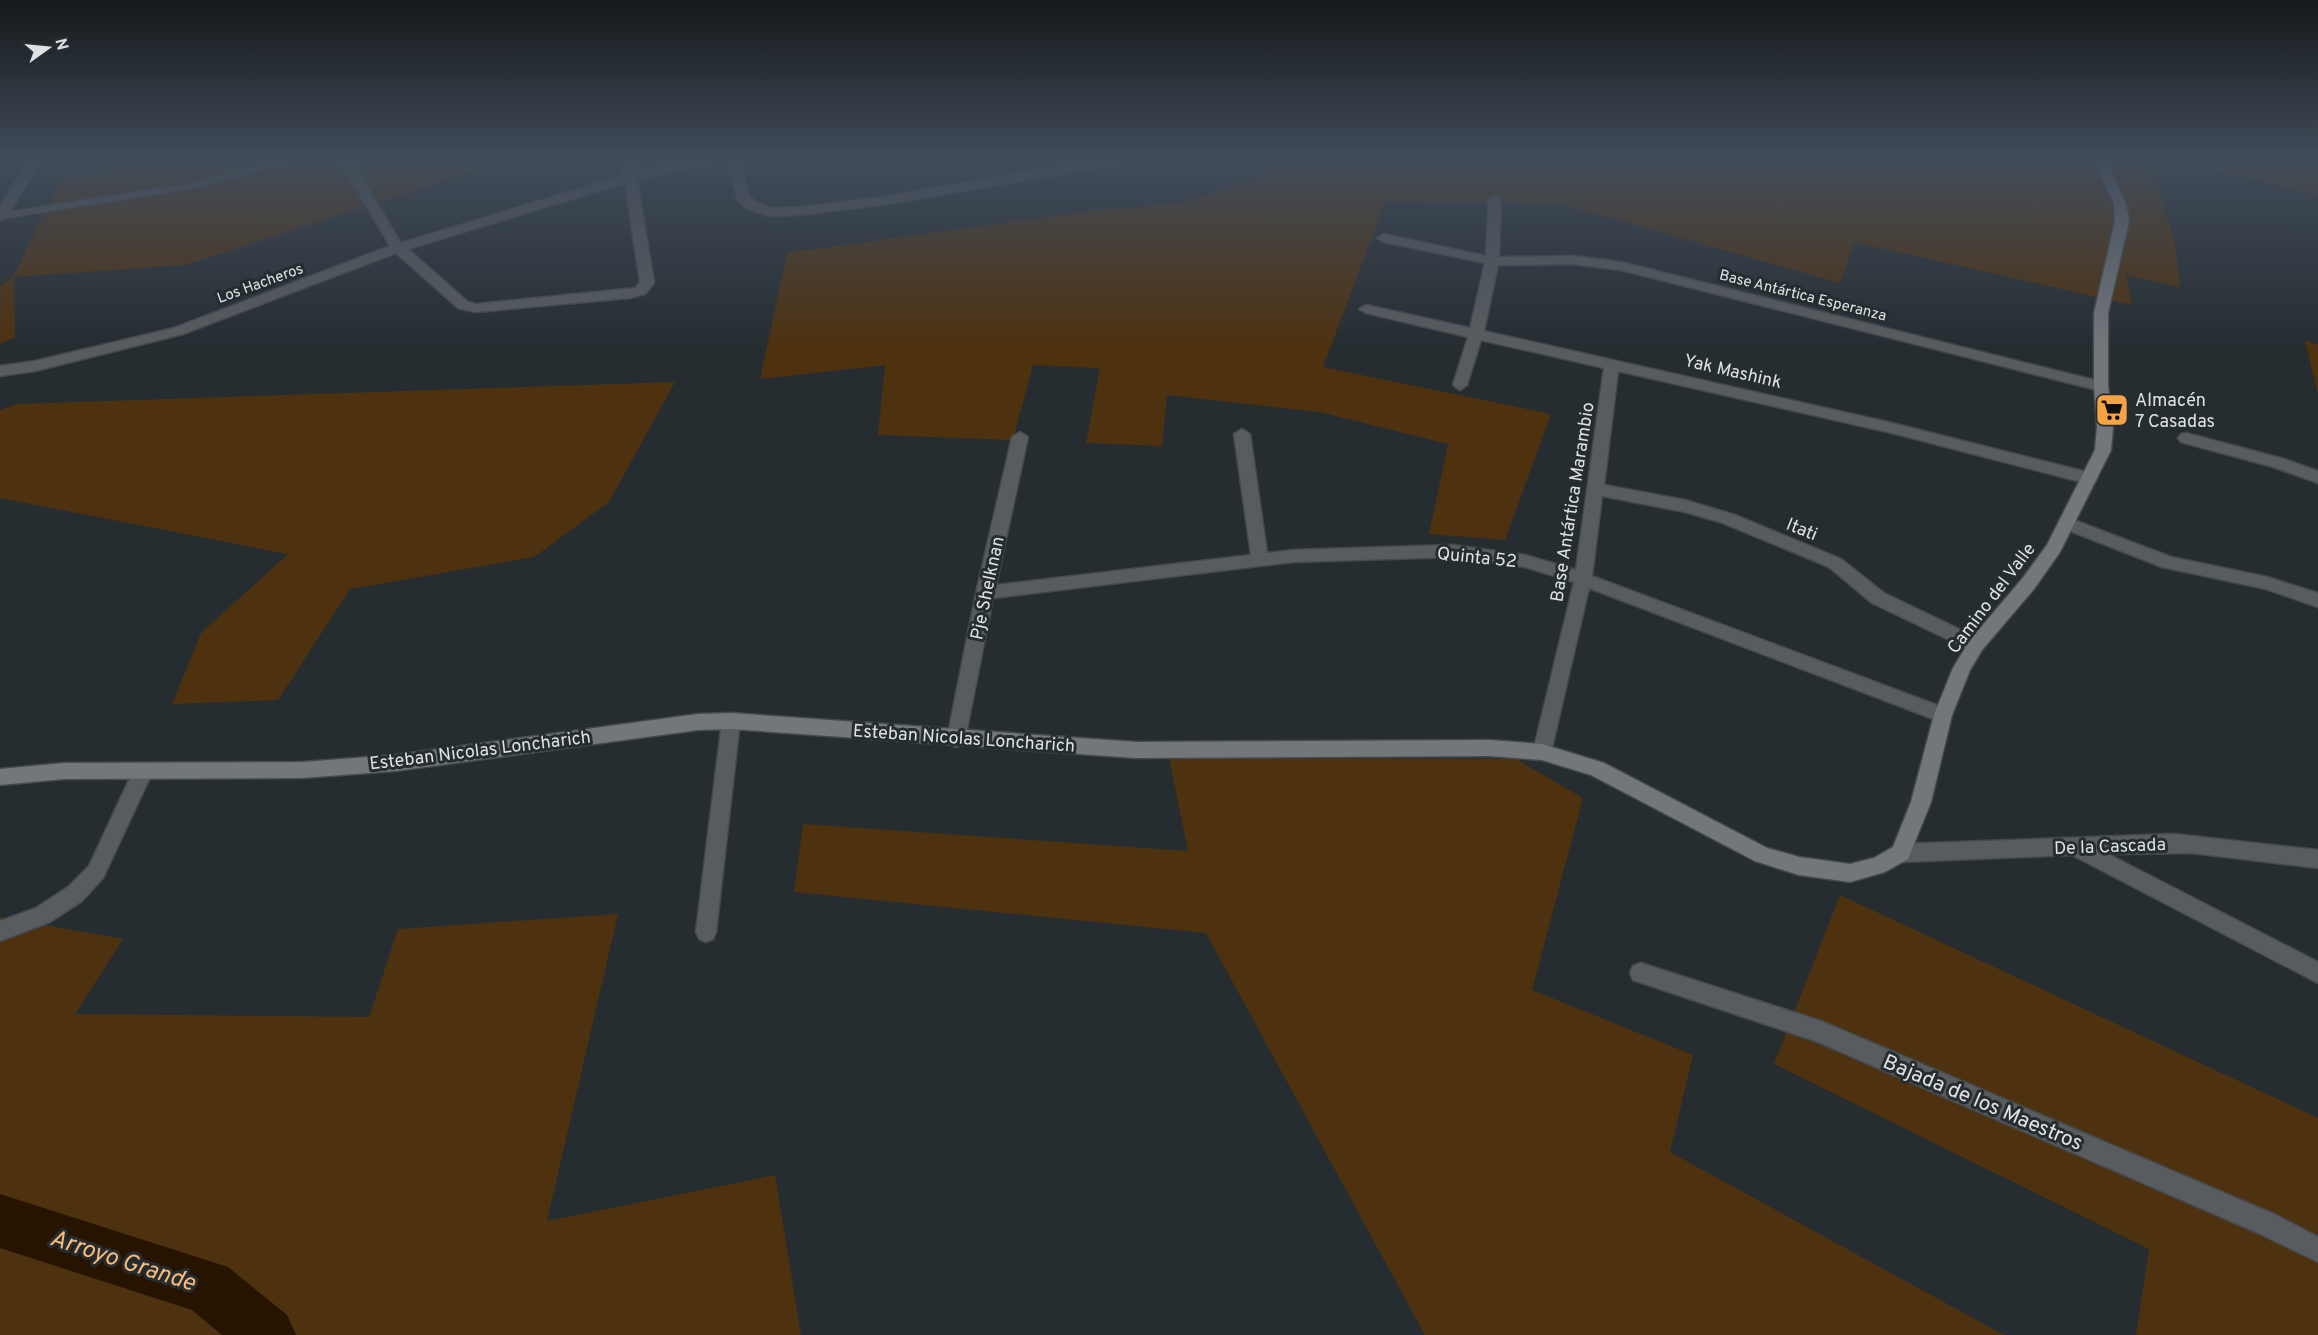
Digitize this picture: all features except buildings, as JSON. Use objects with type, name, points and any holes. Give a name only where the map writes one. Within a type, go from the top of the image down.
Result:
[{"type":"street","points":[[383,222],[398,248],[463,305],[476,308],[629,294],[640,291],[647,283],[637,222]]},
{"type":"street","name":"Los Hacheros","points":[[0,371],[67,359],[178,331],[398,248],[482,222]]},
{"type":"street","points":[[1460,385],[1476,333],[1492,261],[1494,222]]},
{"type":"street","name":"Camino del Valle","points":[[1901,853],[1921,801],[1943,715],[1962,668],[1976,645],[2028,584],[2054,548],[2103,450],[2105,427],[2101,387],[2101,313],[2122,222]]},
{"type":"street","name":"Base Antártica Esperanza","points":[[1384,238],[1492,261],[1574,260],[1621,266],[2101,387]]},
{"type":"street","name":"Yak Mashink","points":[[1366,309],[1892,428],[2089,478]]},
{"type":"street","name":"Base Antártica Marambio","points":[[1542,752],[1583,579],[1597,489],[1612,363]]},
{"type":"street","points":[[1242,434],[1260,560]]},
{"type":"street","name":"Pje Shelknan","points":[[956,738],[1020,437]]},
{"type":"street","points":[[2186,438],[2278,463],[2318,477]]},
{"type":"street","name":"Itati","points":[[1597,489],[1685,506],[1740,524],[1835,563],[1878,597],[1976,645]]},
{"type":"street","points":[[2066,523],[2168,563],[2267,583],[2318,600]]},
{"type":"street","name":"Quinta 52","points":[[985,593],[1293,555],[1452,551],[1525,561],[1583,579],[1943,715]]},
{"type":"street","points":[[706,932],[732,721]]},
{"type":"street","name":"Esteban Nicolas Loncharich","points":[[0,777],[64,771],[302,770],[383,764],[698,722],[732,721],[1136,750],[1489,748],[1542,752],[1597,770],[1762,855],[1799,867],[1850,873],[1878,866],[1901,853]]},
{"type":"street","points":[[0,931],[43,915],[75,894],[96,872],[143,771]]},
{"type":"street","name":"De la Cascada","points":[[1901,853],[2174,843],[2211,844],[2265,854],[2318,859]]},
{"type":"street","points":[[2075,847],[2318,973]]},
{"type":"street","name":"Bajada de los Maestros","points":[[1641,973],[1821,1032],[2268,1224],[2318,1250]]},
{"type":"shaded area","points":[[40,222],[316,222],[185,265],[14,277],[15,338],[0,343],[0,286],[13,277]]},
{"type":"shaded area","points":[[1006,222],[1377,222],[1323,367],[1551,414],[1505,540],[1429,534],[1448,444],[1319,412],[1167,395],[1162,446],[1086,443],[1100,368],[1033,365],[1013,440],[878,435],[885,365],[760,379],[787,253]]},
{"type":"shaded area","points":[[1626,222],[2169,222],[2175,243],[2180,287],[2126,275],[2132,305],[1855,242],[1840,283]]},
{"type":"shaded area","points":[[2305,341],[2318,344],[2318,394]]},
{"type":"shaded area","points":[[675,382],[609,502],[534,557],[350,589],[278,700],[172,704],[201,633],[288,554],[0,498],[0,410],[17,404]]},
{"type":"shaded area","points":[[1169,758],[1516,759],[1583,798],[1532,990],[1693,1055],[1670,1152],[2004,1335],[1425,1335],[1206,933],[794,892],[803,824],[1188,851]]},
{"type":"shaded area","points":[[1840,895],[2318,1118],[2318,1335],[2136,1335],[2149,1249],[1774,1064]]},
{"type":"shaded area","points":[[618,914],[547,1221],[775,1175],[801,1335],[0,1335],[0,917],[123,939],[75,1014],[369,1017],[398,929]]},
{"type":"waterway","name":"Arroyo Grande","points":[[0,1221],[208,1287],[267,1335]]},
{"type":"place","name":"Almacén 7 Casadas","points":[[2112,410]]}]
